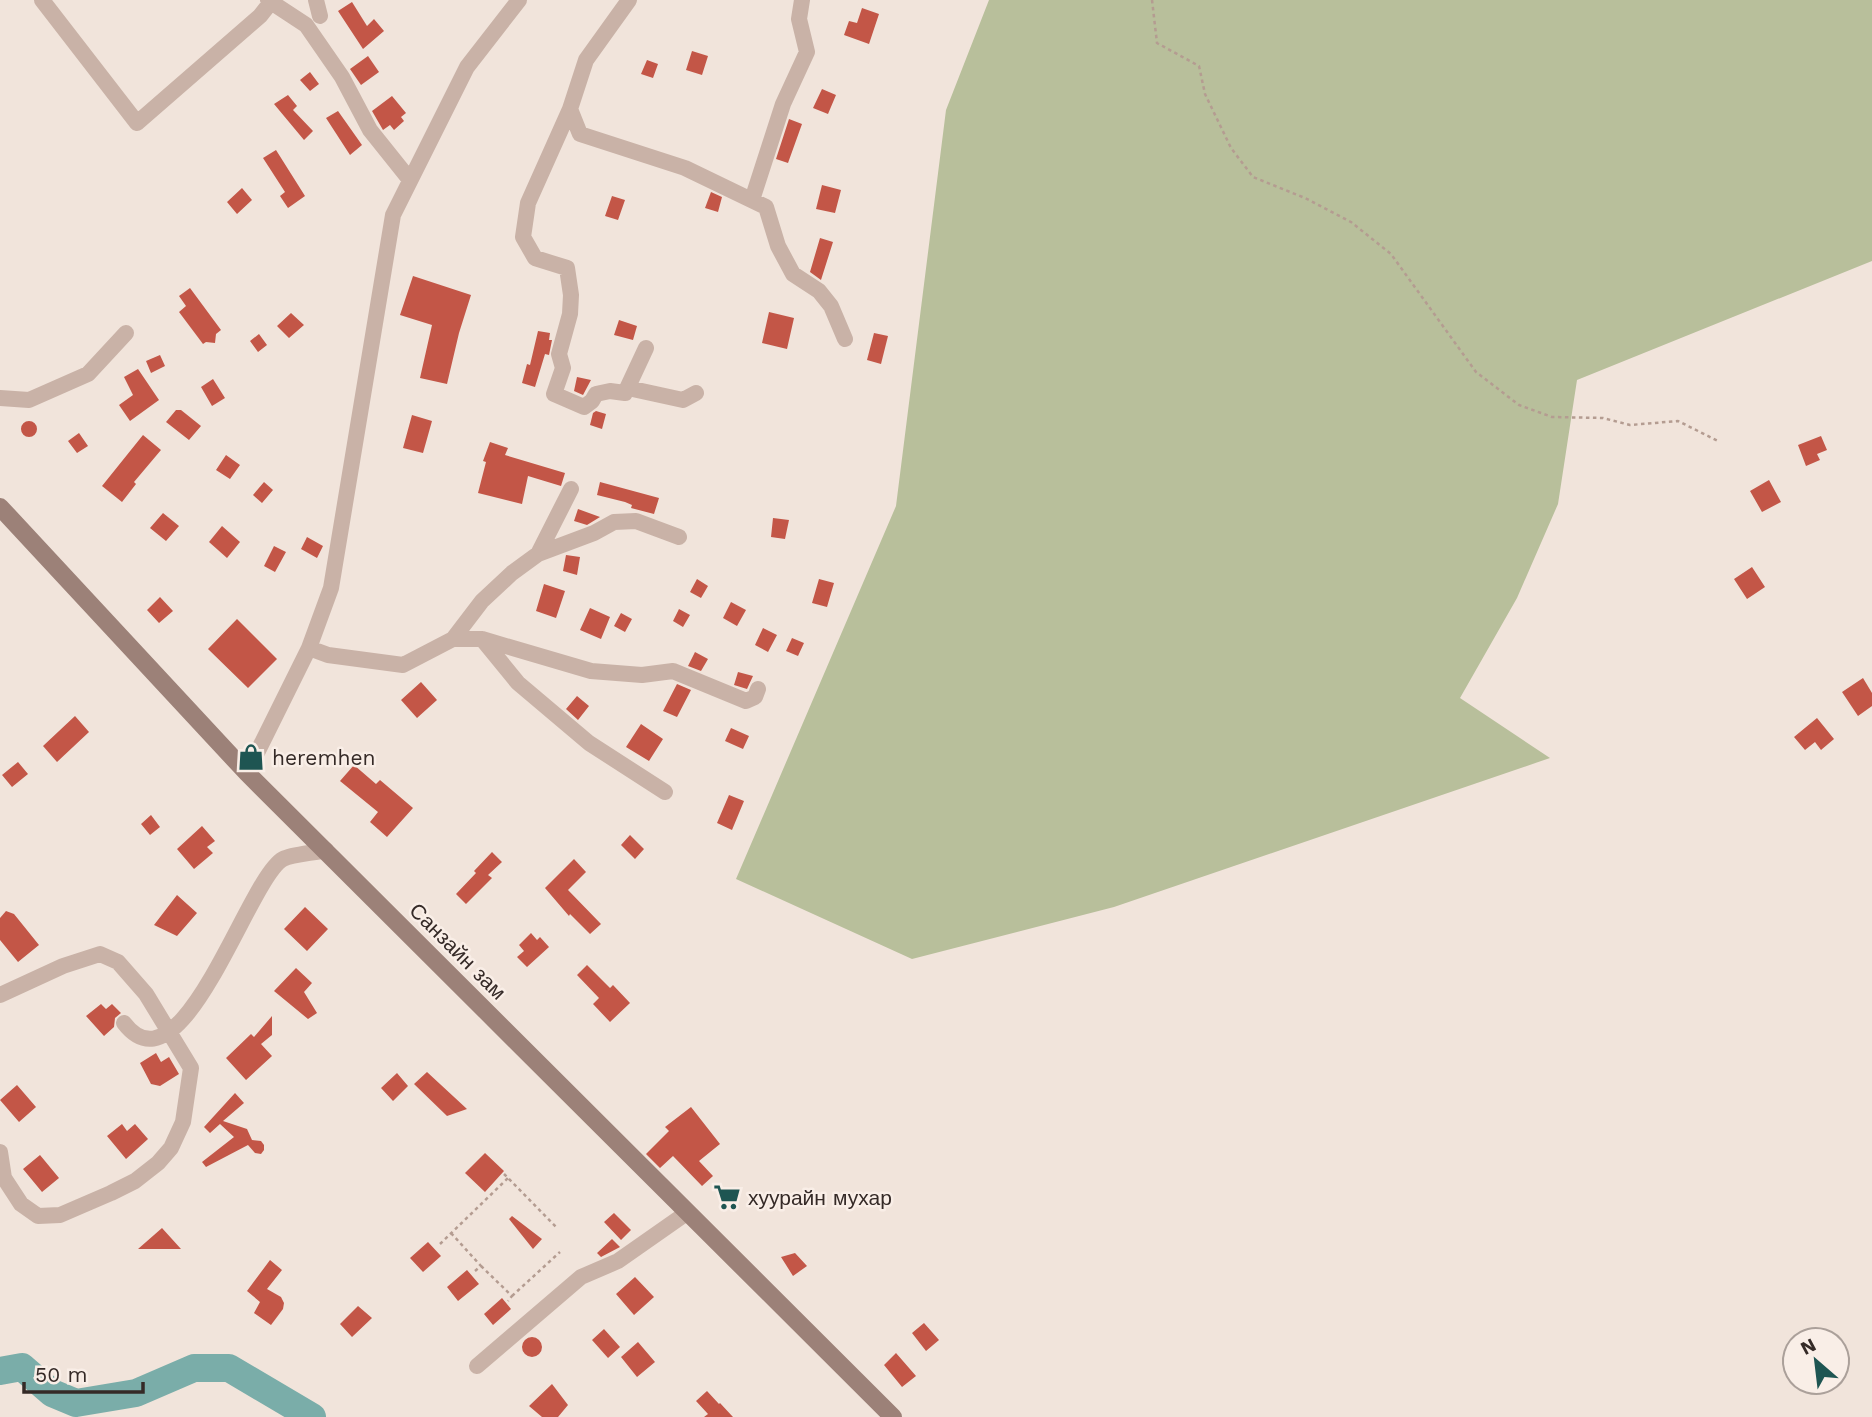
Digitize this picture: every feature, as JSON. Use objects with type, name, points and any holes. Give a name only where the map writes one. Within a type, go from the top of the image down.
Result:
[{"type":"main road","name":"Санзайн зам","points":[[0,507],[247,773],[893,1417]]},
{"type":"street","points":[[42,0],[137,123],[260,16],[270,1],[306,24],[342,77],[370,130],[410,180]]},
{"type":"street","points":[[247,773],[309,648],[331,588],[393,215],[467,67],[519,0]]},
{"type":"street","points":[[629,0],[586,60],[570,109],[528,203],[523,237],[535,258],[567,268],[571,295],[570,314],[559,354],[563,368],[554,394],[584,407],[596,394],[610,391],[625,393],[646,348]]},
{"type":"street","points":[[752,200],[783,104],[807,52],[799,19],[802,0]]},
{"type":"street","points":[[570,109],[580,134],[685,168],[766,207],[778,246],[793,274],[819,291],[831,306],[845,339]]},
{"type":"street","points":[[0,398],[29,400],[88,374],[126,333]]},
{"type":"street","points":[[628,388],[684,400],[696,393]]},
{"type":"street","points":[[538,554],[571,489]]},
{"type":"street","points":[[309,648],[328,655],[403,665],[453,639],[482,601],[512,572],[538,554],[594,533],[614,522],[636,521],[679,537]]},
{"type":"street","points":[[453,639],[482,639],[590,671],[642,675],[673,671],[746,701],[755,697],[758,689]]},
{"type":"street","points":[[482,639],[518,683],[589,743],[665,792]]},
{"type":"street","points":[[124,1023],[133,1034],[147,1040],[159,1038],[178,1026],[202,995],[259,887],[283,859],[326,850]]},
{"type":"street","points":[[0,995],[100,954],[118,962],[146,994],[191,1068],[183,1122],[171,1148],[158,1163],[135,1181],[89,1204],[60,1215],[38,1216],[21,1204],[4,1178],[0,1152]]},
{"type":"street","points":[[477,1366],[581,1277],[618,1261],[688,1212]]},
{"type":"path","points":[[1152,0],[1157,43],[1199,66],[1205,93],[1231,148],[1253,177],[1305,198],[1351,222],[1391,254],[1468,362],[1486,380],[1519,405],[1552,417],[1602,418],[1630,425],[1678,421],[1718,441]]},
{"type":"path","points":[[439,1244],[506,1176],[557,1228]]},
{"type":"path","points":[[451,1233],[512,1296]]},
{"type":"path","points":[[508,1301],[560,1252]]},
{"type":"path","points":[[475,1271],[481,1266]]},
{"type":"green space","points":[[989,0],[1872,0],[1872,261],[1577,380],[1558,504],[1517,598],[1460,698],[1550,758],[1114,907],[912,959],[736,879],[896,506],[946,110]]},
{"type":"building","points":[[352,2],[367,26],[374,19],[384,31],[363,49],[338,11]]},
{"type":"building","points":[[862,8],[879,14],[869,44],[844,35],[849,21],[857,23]]},
{"type":"building","points":[[692,51],[708,56],[702,75],[686,70]]},
{"type":"building","points":[[368,56],[379,72],[361,85],[350,69]]},
{"type":"building","points":[[647,60],[658,64],[653,78],[641,74]]},
{"type":"building","points":[[310,72],[319,84],[310,91],[300,80]]},
{"type":"building","points":[[822,89],[836,95],[828,114],[813,108]]},
{"type":"building","points":[[288,95],[297,106],[293,110],[313,131],[304,140],[274,104]]},
{"type":"building","points":[[392,96],[406,113],[401,117],[404,121],[394,130],[390,125],[383,130],[372,111]]},
{"type":"building","points":[[338,111],[362,145],[350,155],[326,118]]},
{"type":"building","points":[[789,119],[802,124],[788,163],[776,159]]},
{"type":"building","points":[[276,150],[305,196],[288,208],[280,196],[285,192],[263,158]]},
{"type":"building","points":[[822,185],[841,190],[835,213],[816,209]]},
{"type":"building","points":[[242,188],[252,200],[237,214],[227,202]]},
{"type":"building","points":[[711,192],[722,197],[718,212],[705,208]]},
{"type":"building","points":[[612,196],[625,200],[618,220],[605,216]]},
{"type":"building","points":[[820,238],[833,242],[821,280],[810,272]]},
{"type":"building","points":[[413,276],[471,295],[447,384],[420,378],[432,325],[400,315]]},
{"type":"building","points":[[190,288],[221,330],[216,334],[215,343],[203,344],[179,312],[186,306],[179,296]]},
{"type":"building","points":[[769,312],[794,318],[787,349],[762,343]]},
{"type":"building","points":[[291,313],[304,325],[289,338],[277,326]]},
{"type":"building","points":[[619,320],[637,326],[633,340],[614,335]]},
{"type":"building","points":[[538,331],[550,333],[549,340],[552,340],[549,355],[545,354],[535,387],[522,383],[527,364],[530,365]]},
{"type":"building","points":[[874,333],[888,336],[881,364],[867,360]]},
{"type":"building","points":[[259,334],[267,345],[258,352],[250,341]]},
{"type":"building","points":[[160,355],[165,366],[151,373],[146,361]]},
{"type":"building","points":[[138,369],[159,400],[130,421],[119,405],[133,395],[124,377]]},
{"type":"building","points":[[577,377],[591,380],[583,395],[574,391]]},
{"type":"building","points":[[213,379],[225,398],[212,406],[201,387]]},
{"type":"building","points":[[176,410],[181,410],[201,426],[189,440],[166,422]]},
{"type":"building","points":[[596,411],[606,414],[602,429],[590,425]]},
{"type":"building","points":[[412,415],[432,421],[423,453],[403,448]]},
{"type":"building","points":[[26,421],[32,421],[37,429],[35,435],[26,437],[21,432],[21,426]]},
{"type":"building","points":[[79,433],[88,446],[77,453],[68,441]]},
{"type":"building","points":[[143,435],[161,450],[134,482],[136,484],[122,502],[102,486]]},
{"type":"building","points":[[1821,436],[1827,450],[1817,454],[1820,460],[1806,466],[1798,445]]},
{"type":"building","points":[[490,442],[508,448],[505,455],[565,473],[561,486],[528,476],[522,504],[478,493],[486,462],[483,461]]},
{"type":"building","points":[[226,455],[240,465],[230,479],[216,470]]},
{"type":"building","points":[[1769,480],[1781,502],[1762,512],[1750,491]]},
{"type":"building","points":[[264,482],[273,490],[262,503],[253,495]]},
{"type":"building","points":[[600,482],[659,498],[654,514],[631,508],[632,505],[625,502],[597,495]]},
{"type":"building","points":[[578,509],[600,517],[587,525],[574,521]]},
{"type":"building","points":[[163,513],[179,526],[166,541],[150,528]]},
{"type":"building","points":[[773,518],[789,520],[785,539],[771,537]]},
{"type":"building","points":[[222,526],[240,542],[227,558],[209,542]]},
{"type":"building","points":[[307,537],[323,546],[317,558],[301,549]]},
{"type":"building","points":[[274,546],[286,552],[275,572],[264,566]]},
{"type":"building","points":[[566,555],[580,557],[577,575],[563,571]]},
{"type":"building","points":[[1752,567],[1765,587],[1747,599],[1734,579]]},
{"type":"building","points":[[697,579],[708,586],[701,598],[690,592]]},
{"type":"building","points":[[819,579],[834,583],[827,607],[812,603]]},
{"type":"building","points":[[544,584],[565,591],[556,618],[536,611]]},
{"type":"building","points":[[160,597],[173,611],[159,623],[147,610]]},
{"type":"building","points":[[731,602],[746,610],[737,626],[723,618]]},
{"type":"building","points":[[590,608],[610,617],[601,639],[580,630]]},
{"type":"building","points":[[679,609],[690,615],[683,627],[673,621]]},
{"type":"building","points":[[621,613],[632,619],[625,632],[614,626]]},
{"type":"building","points":[[237,619],[277,659],[248,688],[208,649]]},
{"type":"building","points":[[763,628],[777,635],[768,652],[755,645]]},
{"type":"building","points":[[792,638],[804,643],[798,656],[786,651]]},
{"type":"building","points":[[695,652],[708,659],[701,671],[688,666]]},
{"type":"building","points":[[738,672],[753,676],[747,689],[734,685]]},
{"type":"building","points":[[1863,678],[1872,693],[1872,706],[1858,716],[1842,692]]},
{"type":"building","points":[[421,682],[437,700],[417,718],[401,700]]},
{"type":"building","points":[[677,684],[691,690],[677,717],[663,711]]},
{"type":"building","points":[[577,696],[589,706],[578,720],[566,709]]},
{"type":"building","points":[[75,716],[89,732],[57,762],[43,746]]},
{"type":"building","points":[[1817,718],[1834,739],[1821,750],[1815,742],[1805,750],[1794,737]]},
{"type":"building","points":[[641,724],[663,739],[649,761],[626,747]]},
{"type":"building","points":[[731,728],[749,736],[743,749],[725,741]]},
{"type":"building","points":[[18,762],[28,774],[12,787],[2,775]]},
{"type":"building","points":[[354,765],[376,784],[380,780],[413,808],[387,837],[370,822],[378,812],[340,781]]},
{"type":"building","points":[[729,795],[744,801],[732,830],[717,823]]},
{"type":"building","points":[[151,815],[160,827],[150,835],[141,824]]},
{"type":"building","points":[[202,826],[215,841],[207,847],[213,853],[194,869],[177,849]]},
{"type":"building","points":[[630,835],[644,849],[635,859],[621,845]]},
{"type":"building","points":[[492,852],[502,862],[488,875],[492,878],[466,904],[456,894]]},
{"type":"building","points":[[574,859],[586,872],[568,890],[601,924],[590,934],[570,914],[569,916],[545,888]]},
{"type":"building","points":[[177,895],[197,913],[177,936],[154,925]]},
{"type":"building","points":[[305,907],[328,929],[307,951],[284,929]]},
{"type":"building","points":[[6,911],[14,914],[39,945],[18,962],[0,940],[0,918]]},
{"type":"building","points":[[531,933],[537,940],[540,937],[549,947],[527,967],[517,957],[524,951],[519,945]]},
{"type":"building","points":[[587,965],[610,988],[613,985],[630,1003],[610,1022],[593,1004],[599,998],[577,975]]},
{"type":"building","points":[[296,968],[312,983],[304,992],[317,1013],[308,1019],[274,991]]},
{"type":"building","points":[[101,1004],[106,1009],[112,1004],[121,1013],[115,1018],[114,1027],[104,1036],[86,1016]]},
{"type":"building","points":[[272,1016],[272,1035],[261,1044],[272,1056],[246,1080],[226,1058],[251,1034],[254,1037]]},
{"type":"building","points":[[156,1053],[161,1062],[169,1057],[179,1074],[160,1086],[151,1084],[140,1063]]},
{"type":"building","points":[[427,1072],[467,1109],[447,1116],[414,1084]]},
{"type":"building","points":[[397,1073],[408,1086],[393,1101],[381,1088]]},
{"type":"building","points":[[17,1085],[36,1107],[19,1122],[0,1100]]},
{"type":"building","points":[[235,1093],[244,1103],[223,1121],[247,1129],[252,1140],[261,1141],[264,1150],[261,1154],[255,1153],[248,1145],[206,1167],[202,1162],[234,1137],[220,1124],[210,1133],[204,1127]]},
{"type":"building","points":[[691,1107],[720,1144],[699,1161],[713,1176],[702,1186],[673,1156],[660,1168],[646,1154],[669,1131],[665,1127]]},
{"type":"building","points":[[122,1124],[127,1131],[135,1124],[148,1139],[126,1159],[107,1136]]},
{"type":"building","points":[[485,1153],[504,1171],[485,1192],[465,1173]]},
{"type":"building","points":[[40,1155],[59,1178],[42,1192],[23,1169]]},
{"type":"building","points":[[614,1213],[631,1230],[621,1240],[604,1222]]},
{"type":"building","points":[[512,1216],[542,1239],[533,1249],[509,1219]]},
{"type":"building","points":[[162,1228],[181,1249],[138,1249]]},
{"type":"building","points":[[612,1239],[620,1247],[601,1257],[597,1253]]},
{"type":"building","points":[[428,1242],[441,1256],[423,1272],[410,1258]]},
{"type":"building","points":[[795,1253],[807,1266],[793,1276],[781,1257]]},
{"type":"building","points":[[270,1260],[282,1270],[267,1289],[281,1297],[284,1303],[283,1309],[271,1325],[254,1313],[260,1302],[247,1291]]},
{"type":"building","points":[[467,1270],[479,1284],[458,1301],[447,1287]]},
{"type":"building","points":[[635,1277],[654,1297],[634,1315],[616,1294]]},
{"type":"building","points":[[502,1298],[511,1309],[493,1325],[484,1314]]},
{"type":"building","points":[[358,1306],[372,1318],[352,1337],[340,1324]]},
{"type":"building","points":[[924,1323],[939,1340],[926,1351],[912,1333]]},
{"type":"building","points":[[604,1329],[620,1347],[608,1358],[592,1340]]},
{"type":"building","points":[[532,1337],[539,1340],[542,1347],[539,1354],[532,1357],[525,1354],[522,1347],[525,1340]]},
{"type":"building","points":[[638,1342],[655,1362],[637,1377],[621,1357]]},
{"type":"building","points":[[896,1353],[916,1376],[902,1387],[884,1365]]},
{"type":"building","points":[[552,1384],[568,1405],[558,1417],[542,1417],[529,1406]]},
{"type":"building","points":[[707,1391],[733,1417],[704,1417],[708,1414],[696,1401]]},
{"type":"waterway","points":[[0,1371],[22,1367],[52,1393],[76,1403],[136,1393],[194,1368],[229,1368],[312,1417]]},
{"type":"place","name":"heremhen","points":[[251,757]]},
{"type":"place","name":"хуурайн мухар","points":[[727,1197]]}]
